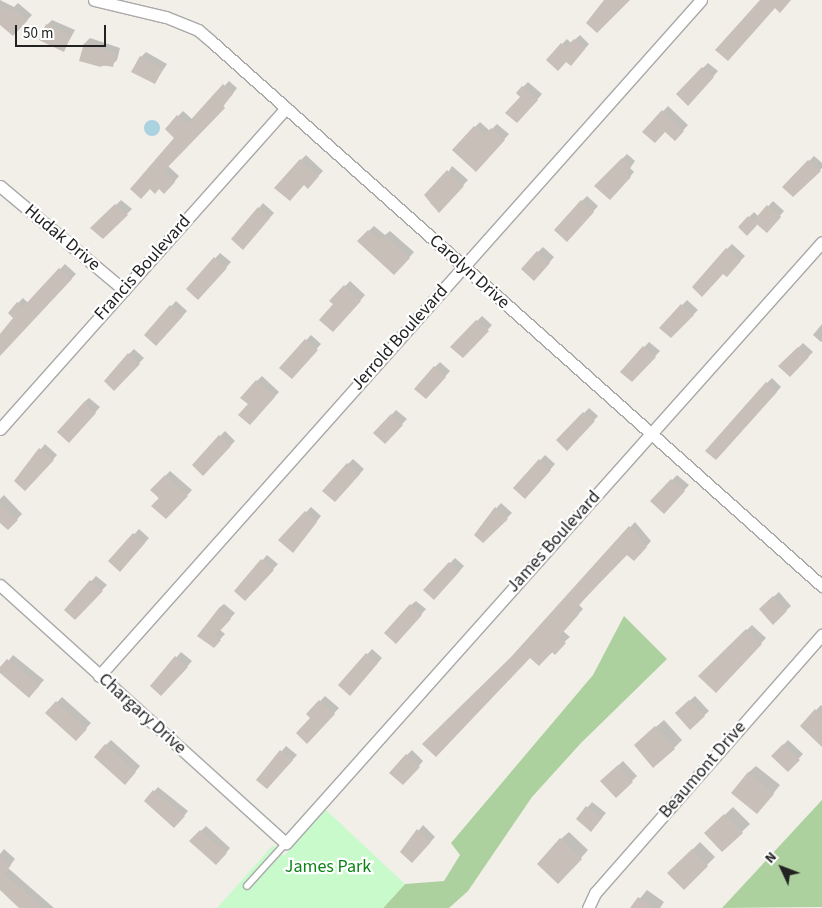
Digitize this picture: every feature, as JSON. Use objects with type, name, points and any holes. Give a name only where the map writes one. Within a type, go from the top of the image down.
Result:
[{"type":"street","name":"Carolyn Drive","points":[[94,0],[130,4],[198,30],[650,435],[822,586]]},
{"type":"street","name":"Jerrold Boulevard","points":[[99,676],[701,0]]},
{"type":"street","name":"Francis Boulevard","points":[[0,429],[286,108]]},
{"type":"street","name":"Hudak Drive","points":[[0,186],[124,290]]},
{"type":"street","name":"James Boulevard","points":[[286,843],[822,242]]},
{"type":"street","name":"Chargary Drive","points":[[0,585],[286,843]]},
{"type":"street","name":"Beaumont Drive","points":[[588,908],[594,893],[822,635]]},
{"type":"lane","points":[[246,886],[286,843]]},
{"type":"green space","points":[[624,616],[667,659],[581,743],[532,797],[468,891],[449,908],[383,908],[405,884],[444,881],[460,855],[451,843],[593,675]]},
{"type":"green space","points":[[822,800],[822,907],[722,908]]},
{"type":"green space","name":"James Park","points":[[325,809],[405,884],[383,908],[217,908],[273,845],[284,856]]},
{"type":"water","points":[[152,120],[160,128],[152,136],[144,128]]},
{"type":"building","points":[[604,0],[630,0],[597,33],[586,23]]},
{"type":"building","points":[[760,0],[791,0],[780,13],[775,8],[728,61],[715,50]]},
{"type":"building","points":[[0,4],[8,11],[12,7],[28,20],[13,36],[0,25]]},
{"type":"building","points":[[46,24],[71,35],[64,52],[39,40]]},
{"type":"building","points":[[574,39],[585,49],[571,66],[566,62],[558,71],[546,60],[561,43],[566,47]]},
{"type":"building","points":[[84,43],[116,53],[113,67],[102,65],[101,67],[79,61]]},
{"type":"building","points":[[140,56],[163,69],[155,84],[131,72]]},
{"type":"building","points":[[702,67],[714,77],[688,106],[676,94]]},
{"type":"building","points":[[223,84],[233,94],[223,105],[225,108],[164,171],[175,182],[164,194],[159,189],[155,194],[150,189],[141,199],[130,189],[174,138],[165,129],[177,115],[187,124]]},
{"type":"building","points":[[522,86],[538,100],[517,123],[505,113],[520,97],[516,93]]},
{"type":"building","points":[[662,110],[684,131],[675,141],[665,132],[655,143],[642,132]]},
{"type":"building","points":[[474,126],[485,135],[491,128],[505,140],[476,172],[452,150]]},
{"type":"building","points":[[622,158],[631,167],[626,173],[631,177],[610,200],[594,186]]},
{"type":"building","points":[[300,159],[319,176],[308,189],[304,185],[290,201],[274,188]]},
{"type":"building","points":[[808,160],[821,171],[793,197],[782,187]]},
{"type":"building","points":[[447,170],[464,186],[439,213],[424,195]]},
{"type":"building","points":[[581,200],[594,212],[567,242],[554,230]]},
{"type":"building","points":[[115,204],[128,215],[103,239],[90,228]]},
{"type":"building","points":[[767,205],[781,217],[767,233],[753,221]]},
{"type":"building","points":[[258,207],[270,218],[243,250],[231,239]]},
{"type":"building","points":[[748,216],[757,225],[747,236],[738,227]]},
{"type":"building","points":[[368,230],[379,239],[384,235],[410,258],[394,275],[357,241]]},
{"type":"building","points":[[726,248],[741,261],[727,277],[723,274],[702,297],[692,287]]},
{"type":"building","points":[[537,251],[550,263],[534,281],[521,269]]},
{"type":"building","points":[[214,257],[227,268],[198,300],[186,289]]},
{"type":"building","points":[[59,268],[72,279],[0,356],[0,334],[13,318],[8,313],[17,302],[23,307]]},
{"type":"building","points":[[344,285],[361,301],[333,332],[319,320],[333,304],[329,301]]},
{"type":"building","points":[[681,304],[694,315],[671,338],[659,328]]},
{"type":"building","points":[[170,305],[183,316],[156,346],[144,335]]},
{"type":"building","points":[[476,320],[489,331],[463,358],[450,347]]},
{"type":"building","points":[[305,339],[318,350],[292,379],[279,368]]},
{"type":"building","points":[[643,346],[656,357],[632,382],[620,372]]},
{"type":"building","points":[[798,347],[809,357],[790,377],[778,366]]},
{"type":"building","points":[[128,353],[140,364],[114,391],[104,381]]},
{"type":"building","points":[[434,366],[446,377],[426,399],[414,389]]},
{"type":"building","points":[[256,380],[275,397],[250,425],[238,415],[248,404],[240,398]]},
{"type":"building","points":[[766,382],[777,392],[716,460],[705,451]]},
{"type":"building","points":[[84,402],[96,413],[69,443],[57,432]]},
{"type":"building","points":[[583,412],[595,421],[567,451],[556,440]]},
{"type":"building","points":[[391,414],[403,425],[385,444],[373,433]]},
{"type":"building","points":[[219,435],[231,446],[203,476],[192,465]]},
{"type":"building","points":[[39,448],[54,460],[25,491],[14,481]]},
{"type":"building","points":[[539,459],[551,470],[525,499],[513,488]]},
{"type":"building","points":[[347,463],[360,474],[335,502],[322,491]]},
{"type":"building","points":[[165,475],[188,496],[166,519],[151,506],[159,498],[150,490]]},
{"type":"building","points":[[671,479],[685,491],[664,514],[650,501]]},
{"type":"building","points":[[0,504],[18,520],[8,530],[0,523]]},
{"type":"building","points":[[495,507],[508,519],[483,543],[474,535]]},
{"type":"building","points":[[305,511],[317,522],[293,553],[278,540]]},
{"type":"building","points":[[629,526],[647,547],[634,561],[627,555],[586,597],[575,610],[579,614],[559,637],[566,643],[555,655],[552,652],[539,666],[530,658],[436,757],[422,744],[511,657]]},
{"type":"building","points":[[133,533],[145,543],[120,572],[108,561]]},
{"type":"building","points":[[261,559],[274,570],[245,601],[234,591]]},
{"type":"building","points":[[449,562],[460,571],[434,600],[423,590]]},
{"type":"building","points":[[90,580],[103,591],[75,620],[64,610]]},
{"type":"building","points":[[773,596],[787,611],[773,625],[759,609]]},
{"type":"building","points":[[410,604],[422,615],[396,644],[384,633]]},
{"type":"building","points":[[219,608],[231,619],[216,635],[221,640],[214,648],[197,636]]},
{"type":"building","points":[[746,629],[762,644],[716,693],[698,676]]},
{"type":"building","points":[[366,653],[378,663],[350,696],[338,685]]},
{"type":"building","points":[[175,656],[188,667],[161,696],[150,686]]},
{"type":"building","points":[[7,659],[40,685],[29,698],[0,673],[0,667]]},
{"type":"building","points":[[319,700],[335,714],[307,744],[296,733],[310,718],[306,714]]},
{"type":"building","points":[[689,700],[705,716],[690,730],[675,713]]},
{"type":"building","points":[[56,701],[87,729],[76,741],[45,713]]},
{"type":"building","points":[[815,709],[822,716],[822,747],[800,726]]},
{"type":"building","points":[[655,726],[675,749],[653,768],[634,745]]},
{"type":"building","points":[[105,744],[136,772],[125,785],[94,757]]},
{"type":"building","points":[[783,744],[800,760],[788,772],[771,756]]},
{"type":"building","points":[[280,750],[293,760],[267,789],[256,780]]},
{"type":"building","points":[[406,754],[420,767],[403,785],[389,773]]},
{"type":"building","points":[[618,765],[633,782],[616,798],[600,781]]},
{"type":"building","points":[[748,772],[774,794],[757,814],[731,793]]},
{"type":"building","points":[[153,790],[185,816],[174,828],[144,801]]},
{"type":"building","points":[[586,806],[602,818],[591,832],[576,819]]},
{"type":"building","points":[[724,814],[743,833],[722,852],[704,833]]},
{"type":"building","points":[[417,829],[431,842],[412,863],[400,852]]},
{"type":"building","points":[[200,830],[227,853],[216,865],[189,841]]},
{"type":"building","points":[[560,838],[582,859],[558,884],[537,864]]},
{"type":"building","points":[[692,849],[708,866],[684,890],[667,873]]},
{"type":"building","points":[[0,855],[11,865],[4,874],[44,908],[19,908],[0,890]]},
{"type":"building","points":[[638,897],[655,908],[630,908]]}]
